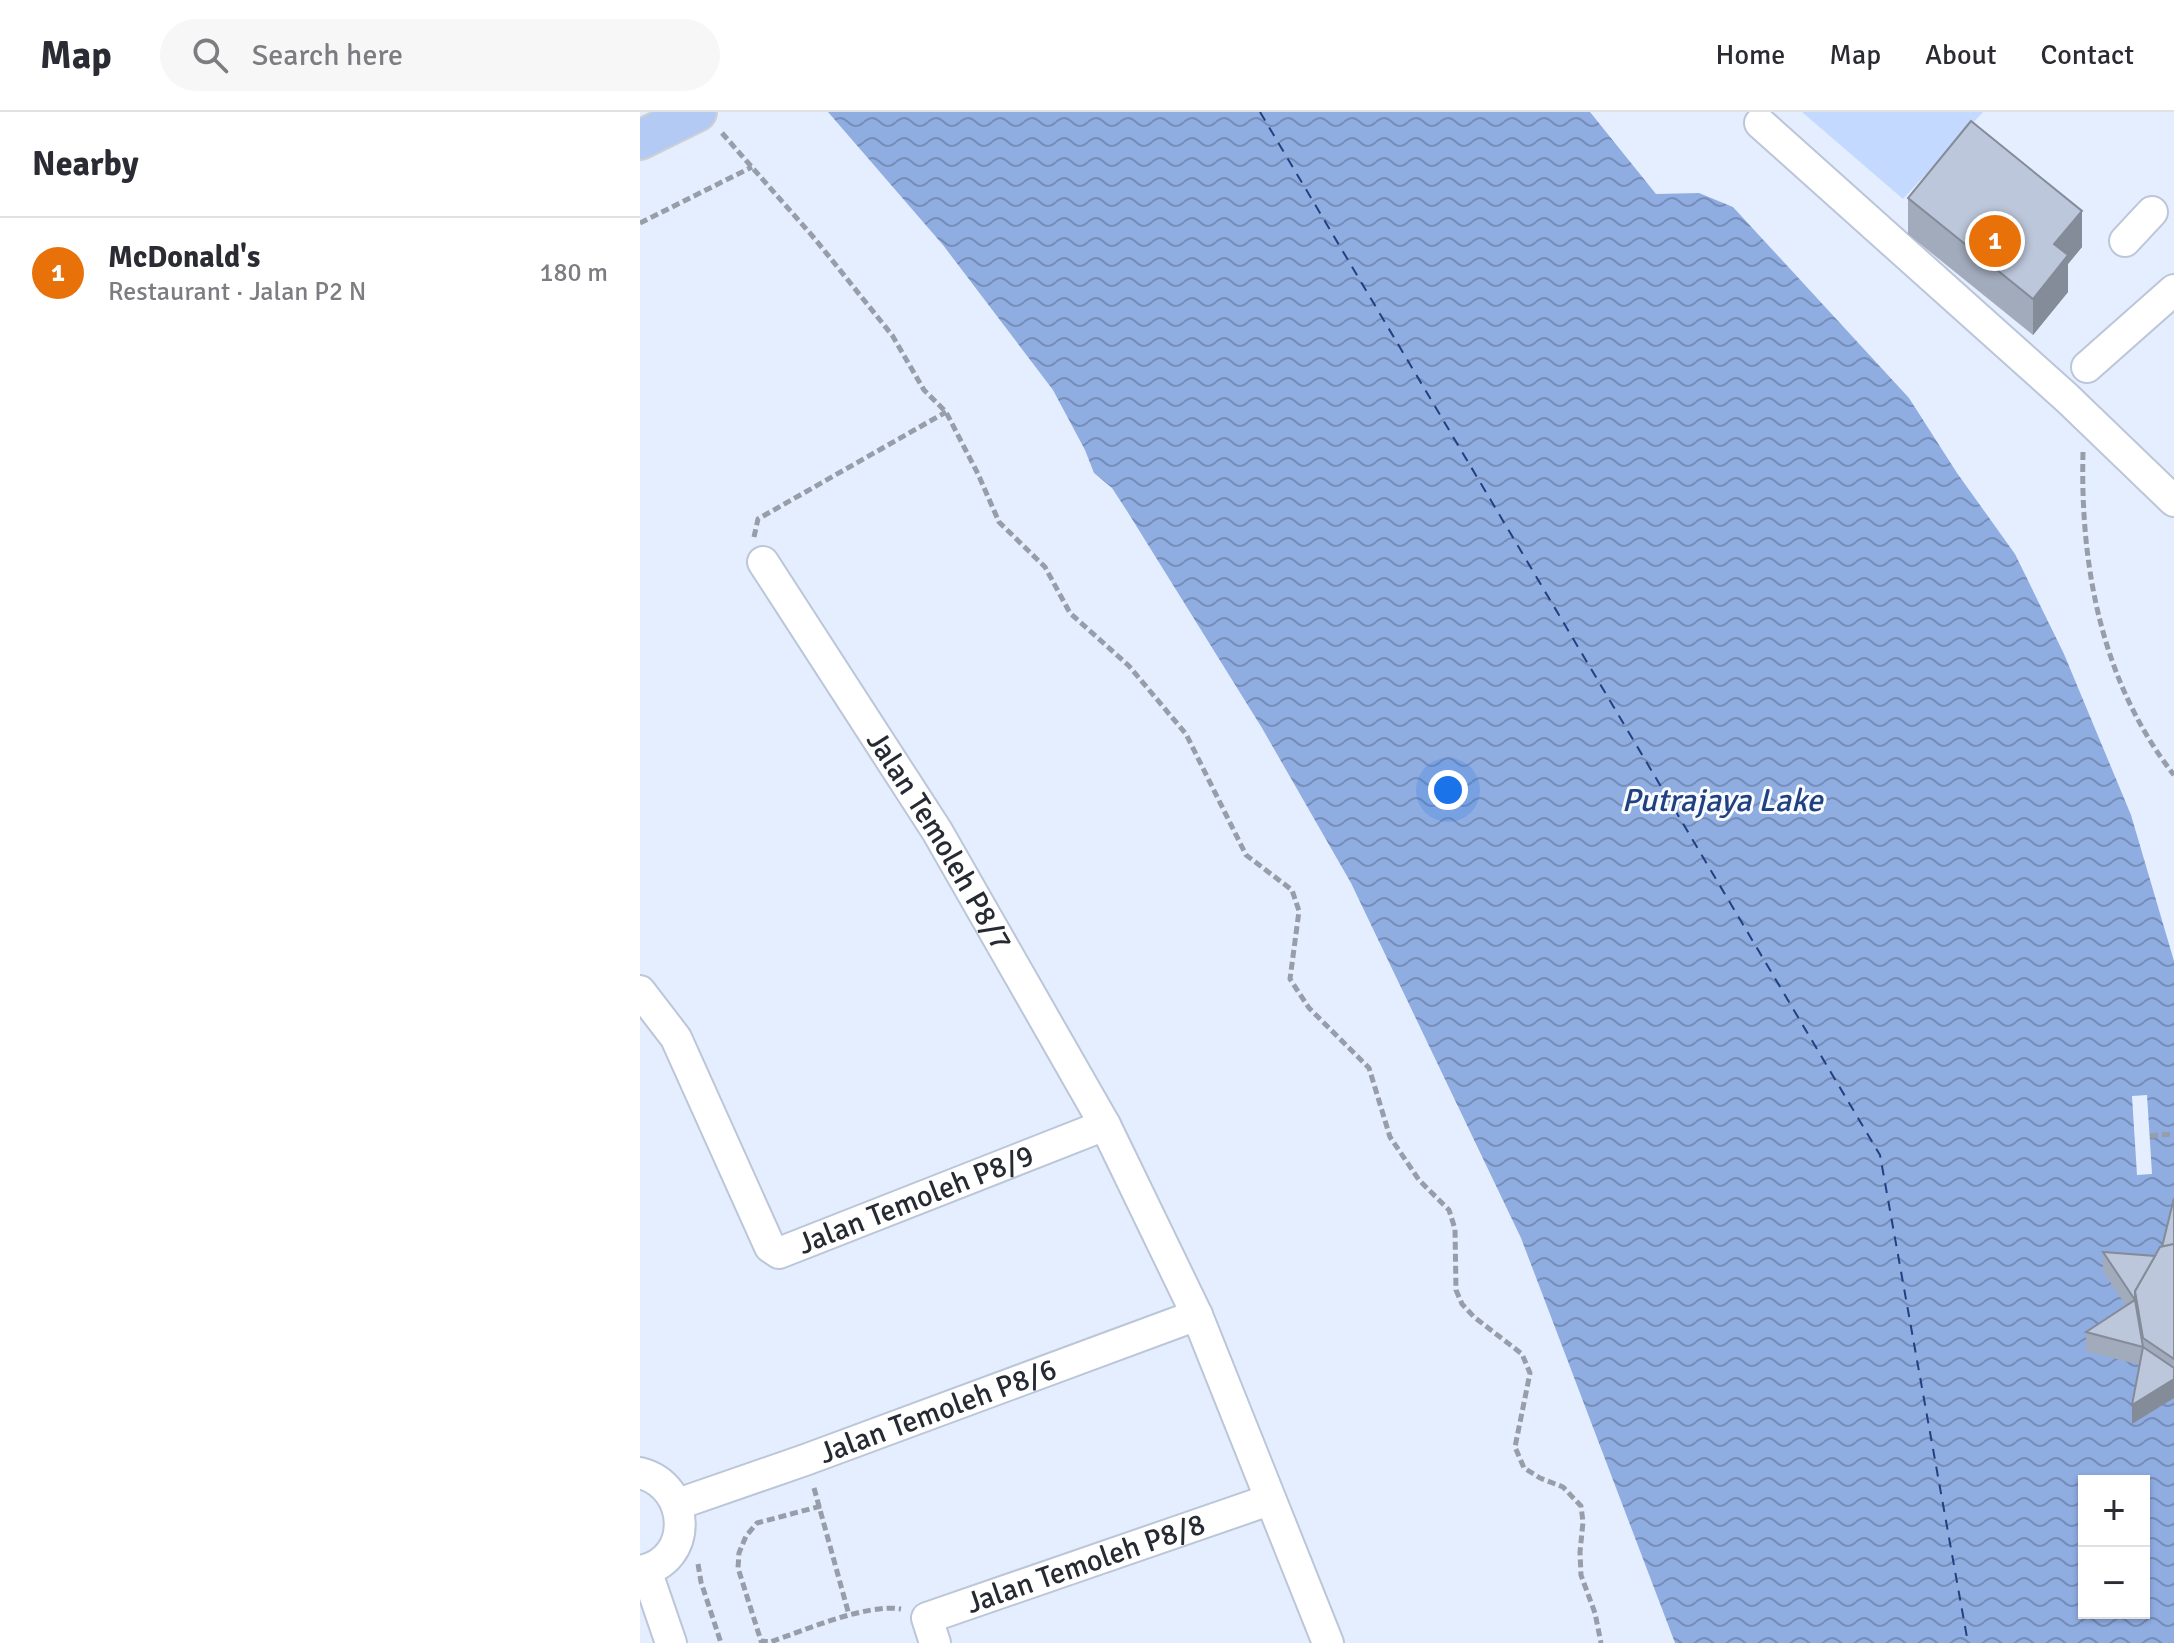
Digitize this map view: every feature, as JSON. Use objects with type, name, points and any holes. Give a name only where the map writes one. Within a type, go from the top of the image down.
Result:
[{"type":"main road","points":[[640,140],[706,120]]},
{"type":"street","points":[[1760,123],[2067,398],[2174,501]]},
{"type":"street","points":[[2125,241],[2152,212]]},
{"type":"street","points":[[2087,367],[2174,290]]},
{"type":"street","name":"Jalan Temoleh P8/7","points":[[763,562],[937,831],[1105,1125],[1197,1315],[1328,1643]]},
{"type":"street","name":"Jalan Temoleh P8/9","points":[[640,991],[676,1038],[770,1247],[779,1253],[1105,1125]]},
{"type":"street","name":"Jalan Temoleh P8/6","points":[[678,1504],[1197,1315]]},
{"type":"street","points":[[640,1473],[651,1475],[667,1487],[678,1504],[680,1524],[675,1544],[663,1560],[643,1570],[671,1643]]},
{"type":"street","name":"Jalan Temoleh P8/8","points":[[931,1631],[1269,1500]]},
{"type":"path","points":[[706,120],[815,239],[892,335],[924,390],[946,412],[999,522],[1045,567],[1070,613],[1129,666],[1186,734],[1246,855],[1292,890],[1299,911],[1290,979],[1309,1008],[1369,1068],[1390,1137],[1419,1180],[1449,1210],[1455,1229],[1456,1290],[1462,1304],[1522,1354],[1530,1373],[1515,1447],[1524,1468],[1563,1487],[1581,1506],[1581,1575],[1595,1613],[1601,1643]]},
{"type":"path","points":[[640,223],[752,167]]},
{"type":"path","points":[[763,562],[753,543],[758,519],[946,412]]},
{"type":"path","points":[[2083,450],[2086,544],[2103,634],[2132,711],[2174,775]]},
{"type":"path","points":[[2150,1136],[2174,1134]]},
{"type":"path","points":[[805,1460],[821,1506],[849,1615]]},
{"type":"path","points":[[821,1506],[757,1523],[746,1536],[739,1553],[738,1568],[761,1641],[770,1642],[849,1615],[893,1608],[911,1611],[931,1631]]},
{"type":"path","points":[[698,1560],[701,1582],[721,1643]]},
{"type":"shaded area","points":[[1802,112],[1983,112],[1903,199]]},
{"type":"water","name":"Putrajaya Lake","points":[[828,112],[1590,112],[1656,194],[1699,193],[1733,207],[1909,398],[1957,473],[2015,554],[2064,654],[2131,815],[2174,961],[2174,1643],[1675,1643],[1521,1238],[1351,883],[1262,728],[1127,511],[1112,488],[1094,473],[1053,390],[943,245]]},
{"type":"pier","points":[[2147,1095],[2152,1174],[2137,1175],[2132,1096]]},
{"type":"building","points":[[1971,121],[2082,211],[2054,244],[2068,255],[2033,299],[1908,198]]},
{"type":"building","points":[[2174,1198],[2174,1244],[2162,1247]]},
{"type":"building","points":[[2174,1244],[2174,1359],[2143,1338],[2135,1291],[2160,1247]]},
{"type":"building","points":[[2103,1252],[2155,1256],[2135,1291],[2135,1300]]},
{"type":"building","points":[[2135,1300],[2143,1347],[2086,1332]]},
{"type":"building","points":[[2143,1347],[2174,1368],[2174,1379],[2132,1405]]},
{"type":"ferry route","points":[[1260,112],[1880,1155],[1968,1643]]},
{"type":"place","name":"McDonald's","points":[[1995,241]]}]
